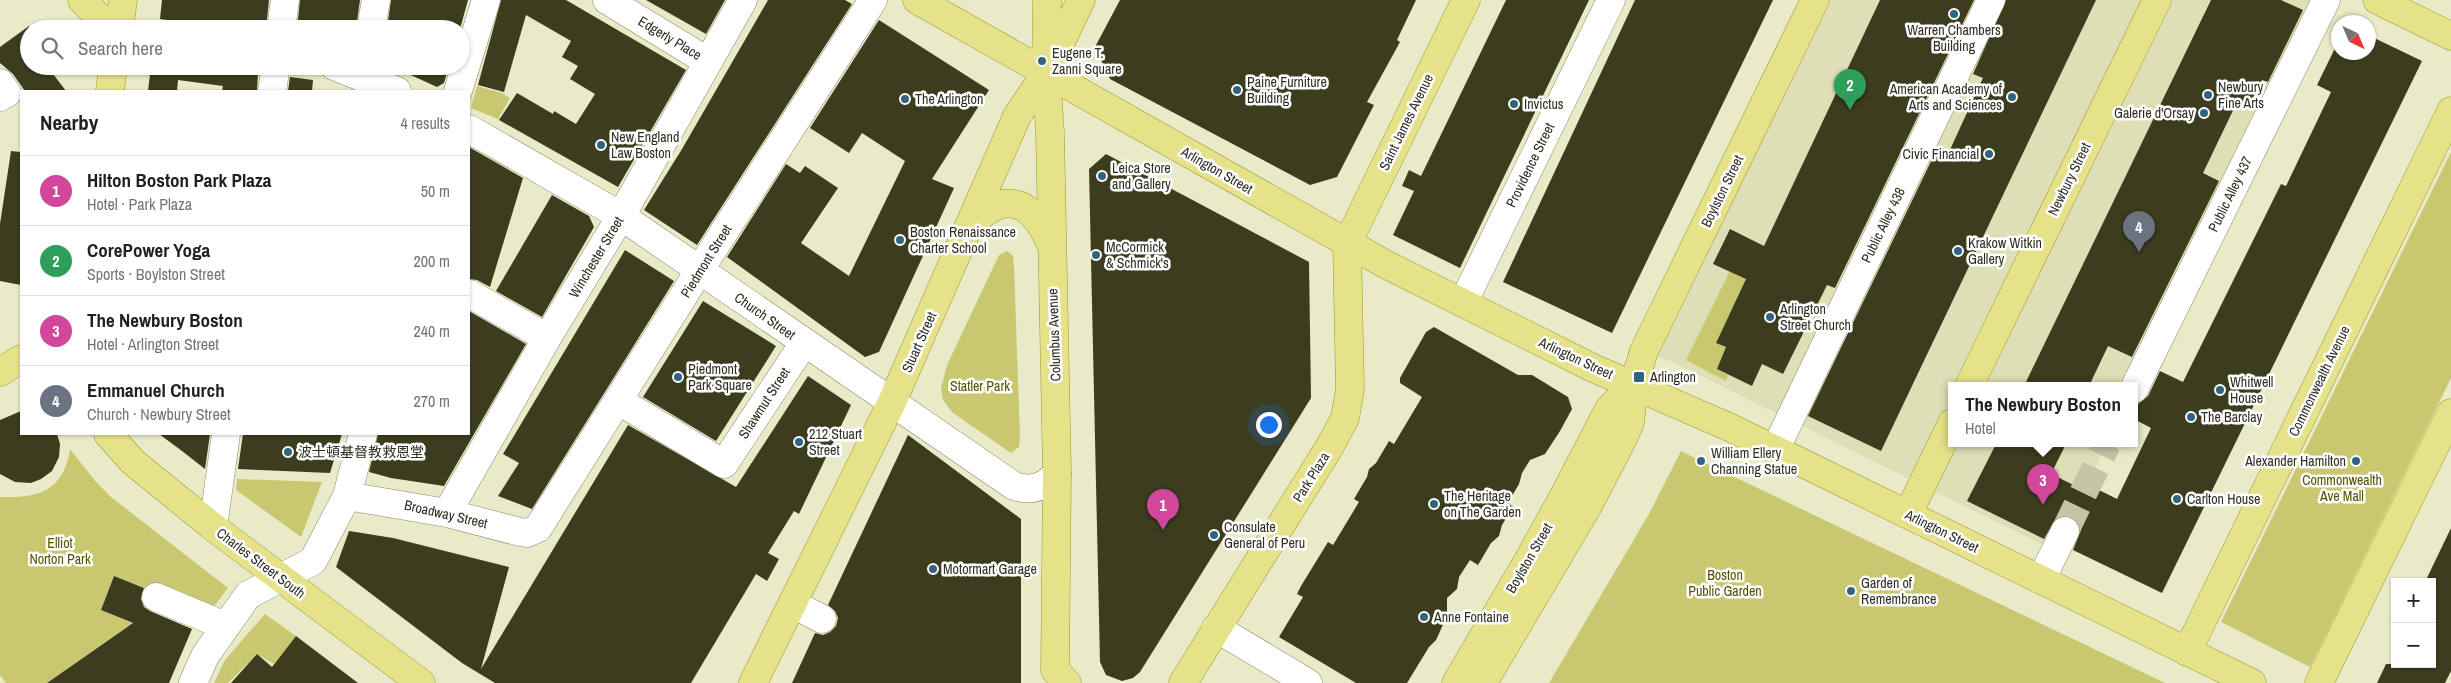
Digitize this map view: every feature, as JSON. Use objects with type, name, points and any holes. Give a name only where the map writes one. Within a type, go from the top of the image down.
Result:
[{"type":"main road","points":[[82,0],[102,20]]},
{"type":"main road","points":[[120,20],[123,0]]},
{"type":"main road","name":"Arlington Street","points":[[917,0],[1346,244],[1463,304],[1593,368],[1683,405],[2252,683]]},
{"type":"main road","name":"Columbus Avenue","points":[[1047,0],[1046,73],[1050,132],[1059,679]]},
{"type":"main road","name":"Stuart Street","points":[[755,682],[892,402],[1017,116],[1046,73],[1081,0]]},
{"type":"main road","name":"Saint James Avenue","points":[[1346,244],[1466,0]]},
{"type":"main road","name":"Boylston Street","points":[[1456,683],[1529,559],[1607,440],[1630,423],[1634,384],[1644,352],[1816,0]]},
{"type":"main road","name":"Newbury Street","points":[[1971,382],[2157,0]]},
{"type":"main road","points":[[2377,0],[2451,36]]},
{"type":"main road","points":[[110,90],[112,75]]},
{"type":"main road","name":"Commonwealth Avenue","points":[[2188,652],[2451,111]]},
{"type":"main road","points":[[970,225],[983,212],[996,205],[1005,203],[1016,204],[1027,209],[1039,221],[1052,246]]},
{"type":"main road","name":"Park Plaza","points":[[1183,683],[1330,446],[1345,418],[1350,390],[1346,244]]},
{"type":"main road","points":[[0,372],[20,360]]},
{"type":"main road","points":[[2319,683],[2451,414]]},
{"type":"main road","points":[[1908,514],[1948,431]]},
{"type":"main road","name":"Charles Street South","points":[[109,435],[133,462],[213,527],[421,683]]},
{"type":"main road","name":"Boylston Street","points":[[1483,683],[1589,504],[1607,440]]},
{"type":"street","points":[[282,20],[285,0]]},
{"type":"street","points":[[373,20],[376,0]]},
{"type":"street","points":[[470,52],[486,0]]},
{"type":"street","name":"Edgerly Place","points":[[607,0],[707,61]]},
{"type":"street","name":"Winchester Street","points":[[447,513],[743,0]]},
{"type":"street","name":"Piedmont Street","points":[[542,525],[699,271],[873,0]]},
{"type":"street","name":"Providence Street","points":[[1463,304],[1611,0]]},
{"type":"street","name":"Public Alley 438","points":[[1775,450],[1991,0]]},
{"type":"street","name":"Public Alley 437","points":[[2137,382],[2326,0]]},
{"type":"street","points":[[272,90],[275,75]]},
{"type":"street","points":[[371,75],[395,90]]},
{"type":"street","points":[[458,90],[463,75]]},
{"type":"street","points":[[0,83],[7,93],[0,97]]},
{"type":"street","name":"Church Street","points":[[470,130],[620,216],[1014,486],[1034,489],[1051,480],[1057,473]]},
{"type":"street","points":[[470,294],[547,338]]},
{"type":"street","name":"Shawmut Street","points":[[619,401],[724,464],[804,343]]},
{"type":"street","points":[[213,527],[226,435]]},
{"type":"street","points":[[193,683],[205,656],[224,626],[248,595],[313,561],[348,496],[364,435]]},
{"type":"street","name":"Broadway Street","points":[[348,496],[447,513],[527,533],[542,525]]},
{"type":"street","points":[[2041,580],[2065,531]]},
{"type":"street","points":[[156,596],[224,626]]},
{"type":"street","points":[[793,604],[822,619]]},
{"type":"street","points":[[1216,628],[1308,683]]},
{"type":"shaded area","points":[[1816,0],[2326,0],[2136,382],[1948,382],[1948,447],[2106,447],[2055,551],[1677,364],[1644,351]]},
{"type":"green space","points":[[477,86],[502,93],[510,98],[498,119],[471,108]]},
{"type":"green space","name":"Commonwealth Ave Mall","points":[[2451,152],[2451,378],[2310,667],[2221,622]]},
{"type":"green space","points":[[1746,238],[1749,274],[1716,342],[1726,347],[1717,369],[1728,375],[1726,381],[1686,360]]},
{"type":"green space","name":"Statler Park","points":[[1007,251],[1013,256],[1014,266],[1020,438],[1019,447],[1011,453],[953,413],[943,400],[941,388],[947,365],[999,255]]},
{"type":"green space","name":"Elliot Norton Park","points":[[70,449],[96,482],[111,497],[228,588],[209,613],[114,576],[101,610],[136,625],[125,628],[47,683],[6,683],[0,675],[0,497],[26,496],[37,494],[47,489],[62,475]]},
{"type":"green space","name":"Boston Public Garden","points":[[1681,451],[2165,683],[1549,683],[1649,514]]},
{"type":"green space","points":[[237,479],[322,482],[301,537],[236,490]]},
{"type":"green space","points":[[265,614],[296,636],[274,664],[257,654],[228,683],[214,683],[225,660]]},
{"type":"building","points":[[162,0],[269,0],[267,20],[160,19]]},
{"type":"building","points":[[300,0],[360,0],[357,20],[298,20]]},
{"type":"building","points":[[391,0],[468,0],[462,20],[388,20]]},
{"type":"building","points":[[501,0],[566,0],[686,70],[618,187],[499,120],[517,93],[553,114],[554,111],[576,124],[595,94],[570,79],[578,66],[562,57],[571,41],[526,15],[504,92],[478,85]]},
{"type":"building","points":[[646,0],[725,0],[706,34]]},
{"type":"building","points":[[768,0],[845,0],[852,4],[697,245],[644,210],[682,149]]},
{"type":"building","name":"Paine Furniture Building","points":[[1120,0],[1416,0],[1397,40],[1400,42],[1367,102],[1374,105],[1337,177],[1310,185],[1110,79],[1095,47]]},
{"type":"building","points":[[1506,0],[1589,0],[1460,268],[1393,235],[1414,191],[1402,186],[1409,170],[1421,176]]},
{"type":"building","points":[[1635,0],[1773,0],[1612,333],[1503,282]]},
{"type":"building","points":[[1880,0],[1974,0],[1835,288],[1827,285],[1783,374],[1762,364],[1752,386],[1717,369],[1726,347],[1716,343],[1746,279],[1713,264],[1730,229],[1764,246]]},
{"type":"building","points":[[2006,0],[2096,0],[1881,451],[1808,416],[1937,149],[1948,154],[1983,78],[1973,74]]},
{"type":"building","points":[[2211,0],[2281,0],[2303,10],[2268,82],[2262,80],[2249,105],[2238,100],[2203,173],[2219,181],[2132,357],[2108,346],[2091,382],[2026,382]]},
{"type":"building","points":[[879,20],[989,90],[932,179],[954,188],[879,352],[865,357],[727,257],[786,164],[800,173],[805,166],[838,188],[801,243],[849,276],[905,161],[862,133],[849,153],[810,128]]},
{"type":"building","points":[[20,33],[20,75],[54,75],[65,90],[24,90],[13,74],[0,63],[0,47]]},
{"type":"building","points":[[2376,39],[2422,61],[2162,593],[2073,550],[2081,530],[2078,522],[2071,517],[2063,516],[2056,518],[2044,539],[1967,501],[1994,447],[2064,447],[2051,474],[2092,494],[2095,488],[2117,499],[2151,428],[2138,421],[2138,404],[2148,396],[2160,371],[2183,382],[2281,184],[2286,186],[2331,92],[2317,85],[2331,56],[2331,60],[2376,60]]},
{"type":"building","points":[[150,75],[258,75],[257,90],[222,90],[223,86],[178,80],[177,90],[148,90]]},
{"type":"building","points":[[411,75],[446,75],[444,83],[437,87]]},
{"type":"building","points":[[290,77],[313,80],[312,90],[288,90]]},
{"type":"building","points":[[470,148],[523,178],[490,287],[477,280],[470,279]]},
{"type":"building","points":[[11,151],[20,152],[20,285],[0,281],[0,224]]},
{"type":"building","points":[[1106,154],[1309,262],[1311,398],[1140,672],[1133,678],[1122,681],[1106,675],[1100,662],[1089,169]]},
{"type":"building","points":[[552,195],[589,216],[594,227],[542,317],[496,291]]},
{"type":"building","points":[[625,250],[674,281],[532,509],[498,496],[519,463],[503,454]]},
{"type":"building","points":[[703,301],[776,346],[716,441],[643,397]]},
{"type":"building","points":[[470,312],[526,344],[444,486],[391,478],[369,472],[378,435],[470,435]]},
{"type":"building","name":"The Heritage on The Garden","points":[[1434,327],[1518,375],[1532,375],[1568,397],[1572,409],[1545,454],[1530,460],[1522,473],[1519,484],[1508,503],[1513,507],[1502,525],[1499,536],[1491,543],[1478,565],[1470,560],[1459,577],[1457,589],[1447,598],[1447,616],[1436,640],[1429,647],[1407,683],[1356,683],[1279,637],[1303,597],[1297,594],[1301,586],[1328,542],[1333,545],[1359,502],[1354,499],[1367,477],[1369,469],[1376,463],[1389,441],[1394,444],[1422,397],[1400,383],[1400,378],[1426,332]]},
{"type":"building","points":[[808,376],[851,405],[799,514],[794,511],[768,553],[779,559],[767,581],[756,574],[691,683],[495,683],[462,663],[336,567],[349,531],[393,538],[509,567],[481,669],[628,425],[736,487]]},
{"type":"building","points":[[20,411],[20,435],[57,435],[60,444],[59,457],[52,471],[31,483],[15,482],[0,474],[0,420]]},
{"type":"building","points":[[160,435],[210,435],[205,469]]},
{"type":"building","name":"波士頓基督教救恩堂","points":[[243,435],[342,435],[330,473],[238,469]]},
{"type":"building","name":"Motormart Garage","points":[[908,435],[1021,519],[1021,683],[792,683],[815,633],[823,635],[830,632],[836,626],[838,618],[835,611],[828,605]]},
{"type":"building","points":[[2451,528],[2451,671],[2445,683],[2377,683],[2386,664],[2391,664],[2391,668],[2436,668],[2436,578],[2427,578]]},
{"type":"building","points":[[114,576],[144,588],[141,599],[144,607],[192,629],[169,683],[47,683],[133,623],[101,610]]},
{"type":"building","points":[[296,636],[358,683],[231,683],[257,654],[272,667]]},
{"type":"tunnel","points":[[2065,531],[2106,447]]},
{"type":"place","name":"Warren Chambers Building","points":[[1954,14]]},
{"type":"place","name":"Eugene T. Zanni Square","points":[[1042,61]]},
{"type":"place","name":"Paine Furniture Building","points":[[1237,90]]},
{"type":"place","name":"Newbury Fine Arts","points":[[2208,95]]},
{"type":"place","name":"American Academy of Arts and Sciences","points":[[2012,97]]},
{"type":"place","name":"The Arlington","points":[[905,99]]},
{"type":"place","name":"Invictus","points":[[1514,104]]},
{"type":"place","name":"CorePower Yoga","points":[[1850,110]]},
{"type":"place","name":"Galerie d'Orsay","points":[[2204,113]]},
{"type":"place","name":"New England Law Boston","points":[[601,145]]},
{"type":"place","name":"Civic Financial","points":[[1989,154]]},
{"type":"place","name":"Leica Store and Gallery","points":[[1102,176]]},
{"type":"place","name":"Boston Renaissance Charter School","points":[[900,240]]},
{"type":"place","name":"Krakow Witkin Gallery","points":[[1958,251]]},
{"type":"place","name":"Emmanuel Church","points":[[2139,252]]},
{"type":"place","name":"McCormick & Schmick's","points":[[1096,255]]},
{"type":"place","name":"Arlington Street Church","points":[[1770,317]]},
{"type":"place","name":"Piedmont Park Square","points":[[678,377]]},
{"type":"place","name":"Arlington","points":[[1639,377]]},
{"type":"place","name":"Whitwell House","points":[[2220,390]]},
{"type":"place","name":"The Barclay","points":[[2191,417]]},
{"type":"place","name":"212 Stuart Street","points":[[799,442]]},
{"type":"place","name":"波士頓基督教救恩堂","points":[[288,452]]},
{"type":"place","name":"William Ellery Channing Statue","points":[[1701,461]]},
{"type":"place","name":"Alexander Hamilton","points":[[2356,461]]},
{"type":"place","name":"Carlton House","points":[[2177,499]]},
{"type":"place","name":"The Heritage on The Garden","points":[[1434,504]]},
{"type":"place","name":"The Newbury Boston","points":[[2043,505]]},
{"type":"place","name":"Hilton Boston Park Plaza","points":[[1163,530]]},
{"type":"place","name":"Consulate General of Peru","points":[[1214,535]]},
{"type":"place","name":"Motormart Garage","points":[[933,569]]},
{"type":"place","name":"Garden of Remembrance","points":[[1851,591]]},
{"type":"place","name":"Anne Fontaine","points":[[1424,617]]}]
